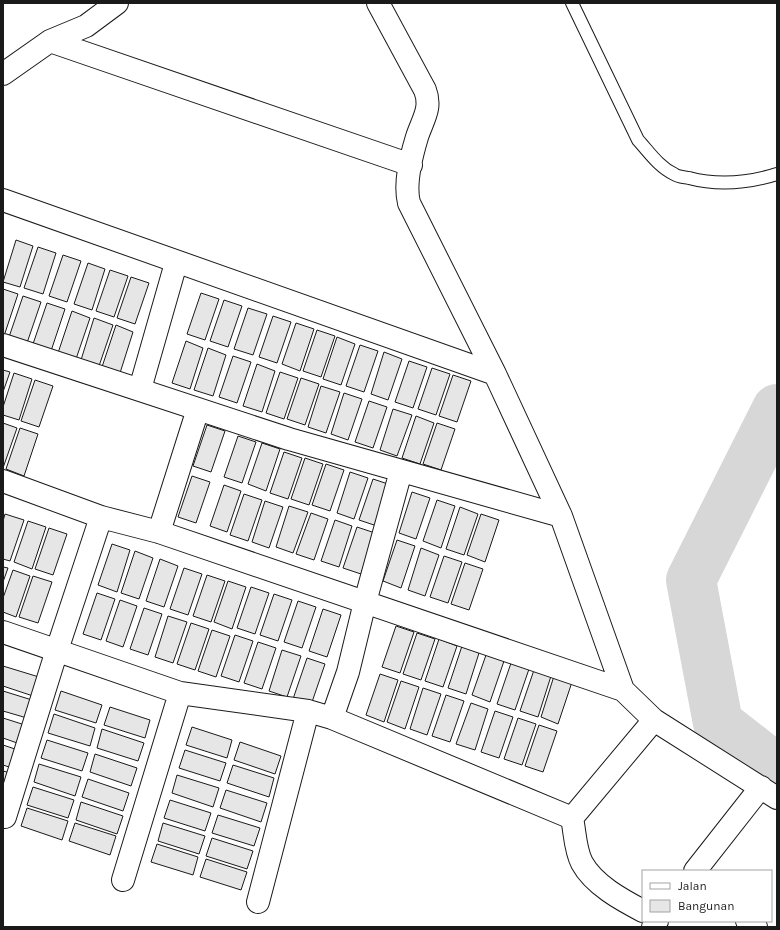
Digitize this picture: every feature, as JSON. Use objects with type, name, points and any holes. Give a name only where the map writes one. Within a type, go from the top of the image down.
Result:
[{"type":"street","points":[[3,74],[50,41],[86,26],[117,3]]},
{"type":"street","points":[[378,3],[428,96],[428,108],[418,136],[407,185],[410,203],[495,374],[560,516],[623,690]]},
{"type":"street","points":[[50,41],[411,165]]},
{"type":"street","points":[[3,200],[176,263],[495,374]]},
{"type":"street","points":[[140,389],[176,263]]},
{"type":"street","points":[[3,345],[289,439],[560,516]]},
{"type":"street","points":[[159,532],[198,409]]},
{"type":"street","points":[[332,718],[348,672],[365,602],[401,471]]},
{"type":"street","points":[[3,481],[101,517],[159,532],[623,690],[654,720],[769,792],[696,870]]},
{"type":"street","points":[[5,817],[57,650],[101,517]]},
{"type":"street","points":[[3,632],[180,693],[308,711],[332,718],[572,818]]},
{"type":"street","points":[[123,880],[180,693]]},
{"type":"street","points":[[258,902],[308,711]]},
{"type":"street","points":[[572,818],[654,720]]},
{"type":"street","points":[[572,818],[582,863],[589,872],[620,898],[642,910]]},
{"type":"lane","points":[[572,3],[638,140],[654,159],[674,175],[700,181],[730,184],[761,179],[777,174]]},
{"type":"building","points":[[16,240],[33,246],[20,287],[3,282]]},
{"type":"building","points":[[38,247],[56,253],[43,294],[24,288]]},
{"type":"building","points":[[63,255],[81,261],[67,302],[49,296]]},
{"type":"building","points":[[88,263],[105,269],[92,310],[74,304]]},
{"type":"building","points":[[110,270],[128,276],[114,317],[96,311]]},
{"type":"building","points":[[131,277],[149,283],[135,324],[117,318]]},
{"type":"building","points":[[3,289],[18,294],[4,336],[3,336]]},
{"type":"building","points":[[201,293],[219,299],[205,340],[187,334]]},
{"type":"building","points":[[23,296],[41,302],[27,343],[9,337]]},
{"type":"building","points":[[224,300],[242,306],[228,347],[210,341]]},
{"type":"building","points":[[47,303],[65,309],[51,351],[33,344]]},
{"type":"building","points":[[248,308],[267,314],[253,355],[234,349]]},
{"type":"building","points":[[72,311],[90,318],[76,359],[58,353]]},
{"type":"building","points":[[273,316],[291,322],[277,363],[259,357]]},
{"type":"building","points":[[94,318],[113,325],[99,366],[81,360]]},
{"type":"building","points":[[296,323],[314,329],[300,371],[282,364]]},
{"type":"building","points":[[116,325],[133,332],[120,373],[102,367]]},
{"type":"building","points":[[317,330],[335,336],[321,377],[303,371]]},
{"type":"building","points":[[337,337],[355,344],[341,385],[323,379]]},
{"type":"building","points":[[186,341],[203,348],[190,389],[172,383]]},
{"type":"building","points":[[360,345],[378,351],[364,392],[346,386]]},
{"type":"building","points":[[208,348],[226,355],[213,396],[194,390]]},
{"type":"building","points":[[384,352],[402,359],[388,400],[371,394]]},
{"type":"building","points":[[233,356],[251,362],[237,403],[219,397]]},
{"type":"building","points":[[409,361],[427,367],[413,408],[395,402]]},
{"type":"building","points":[[257,364],[275,371],[262,412],[243,406]]},
{"type":"building","points":[[432,368],[450,374],[436,415],[418,409]]},
{"type":"building","points":[[3,370],[10,372],[3,392]]},
{"type":"building","points":[[280,372],[298,378],[284,419],[266,413]]},
{"type":"building","points":[[14,373],[32,379],[19,420],[3,415],[3,407]]},
{"type":"building","points":[[453,375],[471,381],[457,422],[439,416]]},
{"type":"building","points":[[301,378],[319,384],[305,425],[287,419]]},
{"type":"building","points":[[35,380],[53,386],[39,427],[21,421]]},
{"type":"building","points":[[321,386],[340,392],[326,433],[308,427]]},
{"type":"building","points":[[344,393],[362,399],[348,440],[331,434]]},
{"type":"building","points":[[369,401],[387,407],[373,448],[355,442]]},
{"type":"building","points":[[393,409],[412,415],[397,456],[380,450]]},
{"type":"building","points":[[416,416],[434,423],[420,464],[402,458]]},
{"type":"building","points":[[3,423],[17,428],[3,468]]},
{"type":"building","points":[[437,423],[455,429],[441,470],[423,464]]},
{"type":"building","points":[[207,425],[225,431],[211,472],[193,466]]},
{"type":"building","points":[[20,428],[38,434],[24,476],[6,469]]},
{"type":"building","points":[[238,436],[256,442],[242,483],[224,477]]},
{"type":"building","points":[[262,443],[280,449],[266,491],[248,484]]},
{"type":"building","points":[[284,452],[302,458],[288,499],[270,493]]},
{"type":"building","points":[[305,458],[323,464],[309,505],[291,499]]},
{"type":"building","points":[[326,464],[344,470],[330,511],[312,505]]},
{"type":"building","points":[[350,472],[368,478],[354,519],[337,513]]},
{"type":"building","points":[[192,476],[210,482],[196,523],[178,517]]},
{"type":"building","points":[[373,479],[391,485],[377,526],[359,520]]},
{"type":"building","points":[[224,485],[241,491],[227,532],[210,526]]},
{"type":"building","points":[[412,492],[430,498],[416,539],[399,533]]},
{"type":"building","points":[[244,494],[262,500],[248,541],[230,535]]},
{"type":"building","points":[[437,500],[455,506],[441,548],[423,541]]},
{"type":"building","points":[[265,501],[283,507],[269,548],[252,542]]},
{"type":"building","points":[[289,506],[308,512],[293,553],[276,547]]},
{"type":"building","points":[[460,507],[478,514],[464,555],[446,549]]},
{"type":"building","points":[[311,513],[328,519],[314,560],[296,554]]},
{"type":"building","points":[[5,514],[24,520],[10,561],[3,559],[3,521]]},
{"type":"building","points":[[481,514],[499,520],[485,562],[467,555]]},
{"type":"building","points":[[335,520],[352,526],[339,567],[321,561]]},
{"type":"building","points":[[28,521],[46,527],[32,569],[14,562]]},
{"type":"building","points":[[357,527],[375,533],[361,574],[343,568]]},
{"type":"building","points":[[49,528],[67,534],[53,575],[35,569]]},
{"type":"building","points":[[397,540],[415,546],[401,588],[383,581]]},
{"type":"building","points":[[112,544],[130,550],[117,592],[98,585]]},
{"type":"building","points":[[421,548],[439,555],[425,596],[408,590]]},
{"type":"building","points":[[135,551],[153,558],[139,599],[121,593]]},
{"type":"building","points":[[444,556],[462,562],[448,603],[430,597]]},
{"type":"building","points":[[160,559],[178,566],[164,607],[146,601]]},
{"type":"building","points":[[465,563],[483,569],[469,610],[451,604]]},
{"type":"building","points":[[3,567],[8,568],[3,582]]},
{"type":"building","points":[[184,568],[202,574],[188,615],[170,609]]},
{"type":"building","points":[[13,570],[30,576],[16,617],[3,612],[3,598]]},
{"type":"building","points":[[207,575],[225,581],[211,622],[193,616]]},
{"type":"building","points":[[33,576],[52,582],[38,623],[19,617]]},
{"type":"building","points":[[228,581],[246,587],[232,629],[214,622]]},
{"type":"building","points":[[251,587],[269,593],[255,634],[237,628]]},
{"type":"building","points":[[97,593],[115,599],[101,640],[83,634]]},
{"type":"building","points":[[274,594],[292,600],[278,641],[260,635]]},
{"type":"building","points":[[120,600],[137,606],[123,647],[106,641]]},
{"type":"building","points":[[298,601],[316,607],[302,648],[284,642]]},
{"type":"building","points":[[144,608],[162,614],[148,655],[130,649]]},
{"type":"building","points":[[323,609],[341,615],[327,657],[309,651]]},
{"type":"building","points":[[168,616],[187,622],[173,663],[155,657]]},
{"type":"building","points":[[191,623],[209,629],[195,670],[177,664]]},
{"type":"building","points":[[396,626],[414,632],[400,673],[382,667]]},
{"type":"building","points":[[212,630],[230,636],[216,677],[198,671]]},
{"type":"building","points":[[417,633],[435,639],[421,680],[403,674]]},
{"type":"building","points":[[235,635],[253,641],[239,682],[221,676]]},
{"type":"building","points":[[439,639],[457,646],[443,687],[425,681]]},
{"type":"building","points":[[258,642],[276,648],[262,689],[244,683]]},
{"type":"building","points":[[462,646],[479,653],[466,694],[448,688]]},
{"type":"building","points":[[282,650],[301,656],[287,697],[269,691]]},
{"type":"building","points":[[486,655],[504,661],[490,702],[472,695]]},
{"type":"building","points":[[307,658],[325,664],[311,705],[293,699]]},
{"type":"building","points":[[511,663],[529,669],[515,710],[497,704]]},
{"type":"building","points":[[3,666],[39,677],[33,696],[3,686]]},
{"type":"building","points":[[534,670],[551,676],[538,717],[520,711]]},
{"type":"building","points":[[380,674],[398,680],[384,722],[366,715]]},
{"type":"building","points":[[554,676],[572,682],[558,724],[541,717]]},
{"type":"building","points":[[401,681],[419,687],[405,729],[387,722]]},
{"type":"building","points":[[423,688],[441,694],[427,735],[410,729]]},
{"type":"building","points":[[3,691],[32,700],[27,718],[3,711]]},
{"type":"building","points":[[61,691],[102,705],[96,723],[55,710]]},
{"type":"building","points":[[446,695],[464,701],[450,742],[432,736]]},
{"type":"building","points":[[471,703],[488,709],[475,750],[456,744]]},
{"type":"building","points":[[110,707],[150,720],[145,738],[104,725]]},
{"type":"building","points":[[495,711],[513,717],[499,758],[481,752]]},
{"type":"building","points":[[54,714],[95,728],[90,746],[48,733]]},
{"type":"building","points":[[3,718],[25,725],[20,744],[3,738]]},
{"type":"building","points":[[518,718],[536,724],[522,765],[504,759]]},
{"type":"building","points":[[539,725],[557,731],[543,772],[525,766]]},
{"type":"building","points":[[192,727],[232,740],[227,758],[186,745]]},
{"type":"building","points":[[102,729],[144,743],[138,761],[97,748]]},
{"type":"building","points":[[47,740],[88,753],[82,771],[41,758]]},
{"type":"building","points":[[240,742],[281,756],[275,774],[234,760]]},
{"type":"building","points":[[3,745],[18,750],[12,768],[3,765]]},
{"type":"building","points":[[185,750],[226,763],[220,781],[179,768]]},
{"type":"building","points":[[95,754],[137,768],[131,786],[90,772]]},
{"type":"building","points":[[39,764],[81,777],[75,796],[34,782]]},
{"type":"building","points":[[233,765],[274,778],[269,797],[227,783]]},
{"type":"building","points":[[3,771],[11,773],[3,791]]},
{"type":"building","points":[[177,775],[219,788],[213,807],[172,793]]},
{"type":"building","points":[[88,779],[129,793],[123,811],[82,797]]},
{"type":"building","points":[[33,787],[74,800],[68,818],[27,805]]},
{"type":"building","points":[[226,790],[267,803],[261,822],[220,808]]},
{"type":"building","points":[[170,800],[211,813],[205,831],[164,818]]},
{"type":"building","points":[[81,802],[123,816],[117,834],[76,820]]},
{"type":"building","points":[[27,808],[68,821],[62,840],[21,826]]},
{"type":"building","points":[[218,815],[260,828],[254,846],[212,833]]},
{"type":"building","points":[[75,823],[116,836],[110,855],[69,841]]},
{"type":"building","points":[[163,823],[205,836],[199,854],[158,841]]},
{"type":"building","points":[[212,838],[253,851],[247,869],[206,856]]},
{"type":"building","points":[[157,844],[198,857],[193,875],[151,862]]},
{"type":"building","points":[[206,859],[247,872],[241,890],[200,877]]},
{"type":"waterway","points":[[777,409],[691,580],[718,723],[777,769]]}]
